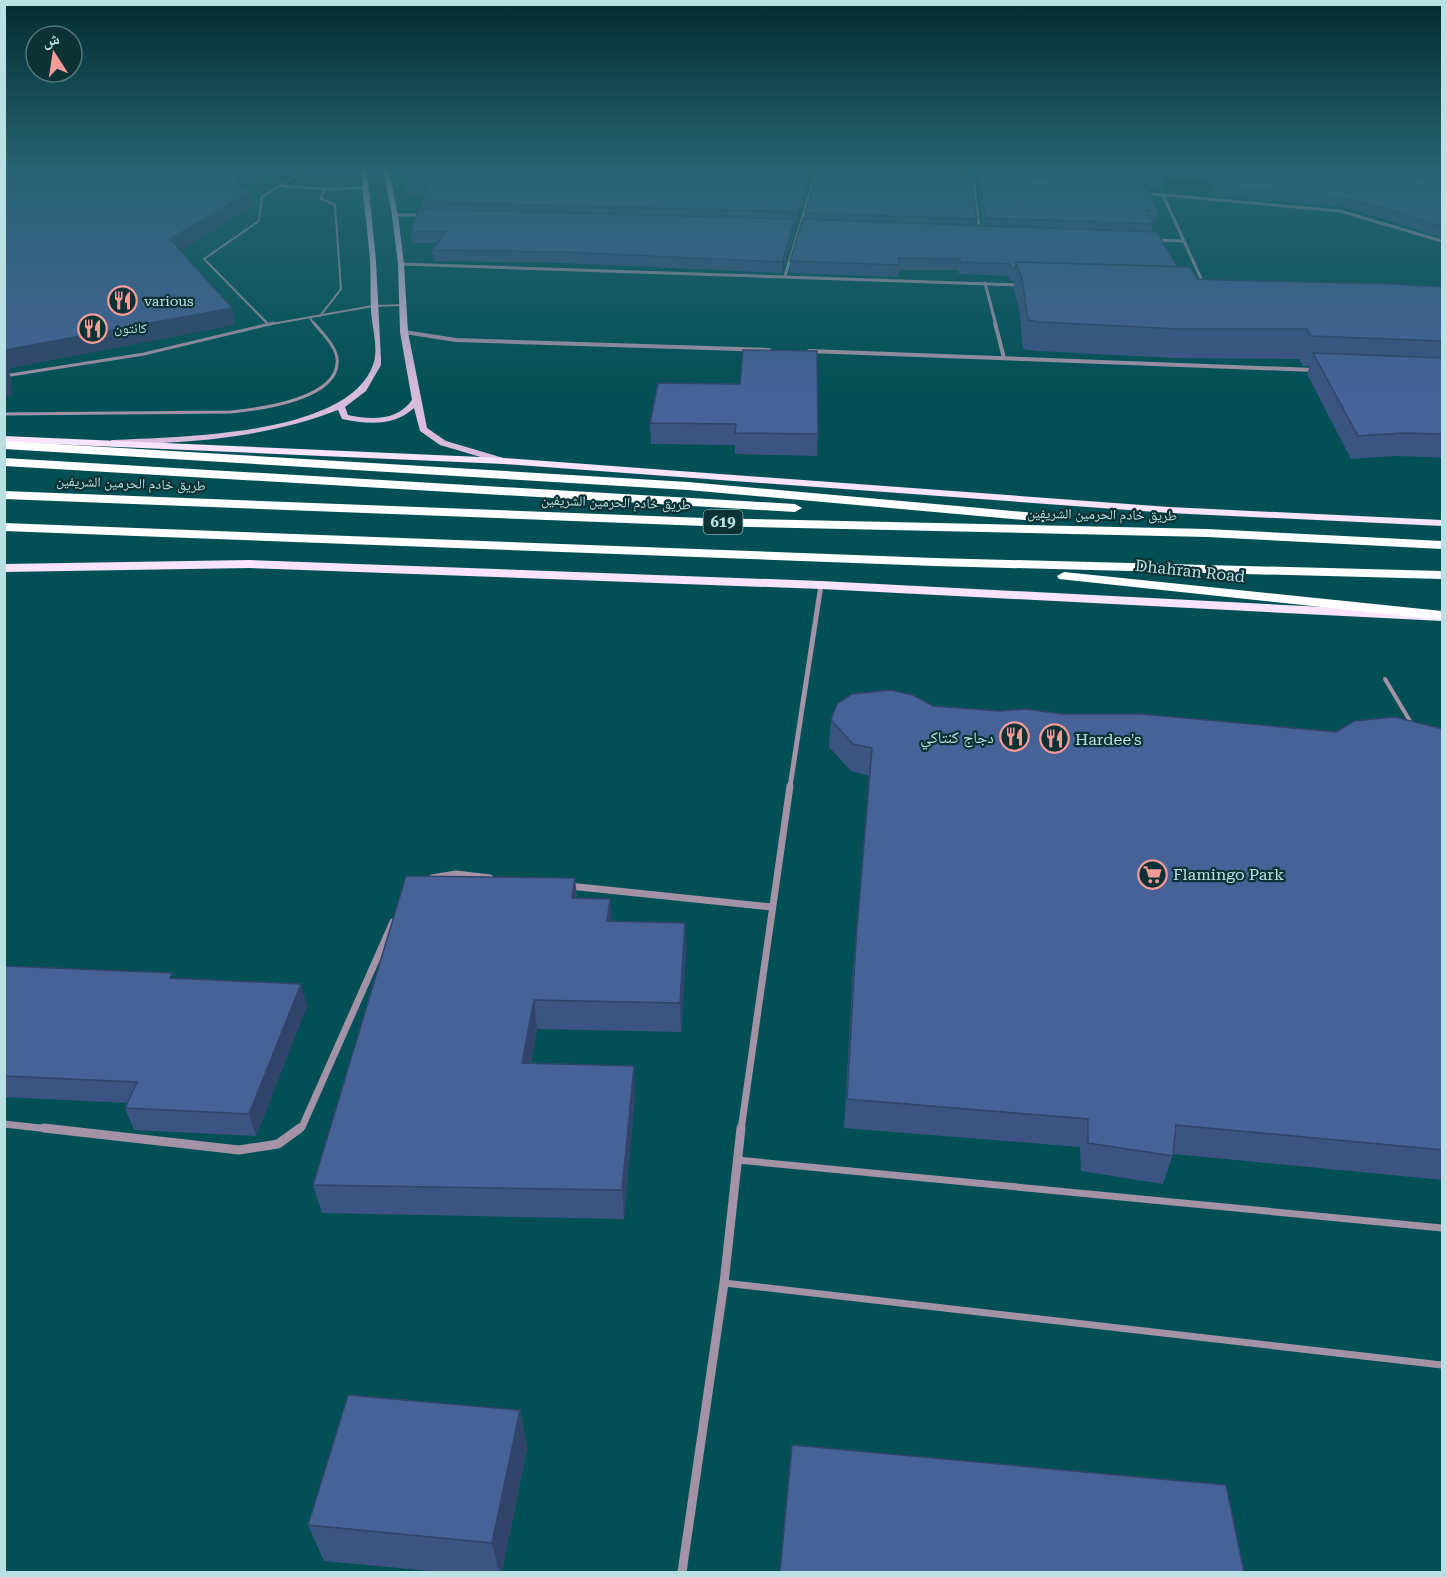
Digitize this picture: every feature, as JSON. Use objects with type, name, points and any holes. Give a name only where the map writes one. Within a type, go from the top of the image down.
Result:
[{"type":"highway","points":[[4,446],[688,486],[1207,533]]},
{"type":"highway","points":[[4,462],[1207,533]]},
{"type":"highway","name":"طريق خادم الحرمين الشريفين","points":[[4,495],[704,522],[1207,533],[1443,544]]},
{"type":"highway","name":"619","points":[[4,528],[934,562],[1443,575]]},
{"type":"highway","name":"Dhahran Road","points":[[934,562],[1443,616]]},
{"type":"main road","points":[[4,440],[504,461],[1169,510],[1443,523]]},
{"type":"main road","points":[[4,568],[249,564],[821,585],[1443,616]]},
{"type":"street","points":[[102,443],[207,439],[268,429],[326,411],[345,401],[366,385],[377,363],[371,244]]},
{"type":"street","points":[[399,244],[404,332],[423,429],[443,444],[504,461]]},
{"type":"street","points":[[785,276],[795,244]]},
{"type":"street","points":[[1184,244],[1207,291]]},
{"type":"street","points":[[401,264],[1020,285]]},
{"type":"street","points":[[985,283],[1004,358]]},
{"type":"street","points":[[404,332],[456,340],[777,351]]},
{"type":"street","points":[[801,351],[1324,370]]},
{"type":"street","points":[[345,401],[341,407],[345,417],[371,421],[397,417],[407,412],[416,399]]},
{"type":"street","points":[[682,1572],[724,1283],[737,1160],[771,907],[821,585]]},
{"type":"street","points":[[421,881],[456,874],[503,879]]},
{"type":"street","points":[[561,885],[771,907]]},
{"type":"street","points":[[4,1124],[239,1150],[278,1144],[302,1127],[396,916]]},
{"type":"lane","points":[[226,244],[204,259],[268,324]]},
{"type":"lane","points":[[320,316],[340,289],[337,244]]},
{"type":"lane","points":[[4,376],[144,354],[268,324],[374,306],[402,305]]},
{"type":"lane","points":[[4,414],[231,412],[251,410],[293,400],[313,393],[324,385],[333,376],[337,367],[338,358],[310,318]]},
{"type":"lane","points":[[1385,679],[1410,722]]},
{"type":"lane","points":[[737,1160],[1443,1228]]},
{"type":"lane","points":[[724,1283],[1443,1365]]},
{"type":"building","points":[[4,244],[174,244],[232,308],[5,350],[4,353]]},
{"type":"building","points":[[437,244],[788,244],[782,262],[564,252],[432,250]]},
{"type":"building","points":[[795,244],[1164,244],[1178,267],[1016,262],[1015,269],[1012,269],[1010,264],[960,262],[960,259],[899,258],[899,265],[790,261]]},
{"type":"building","points":[[1016,262],[1190,267],[1197,279],[1443,287],[1443,341],[1311,336],[1307,329],[1180,329],[1028,320],[1022,279]]},
{"type":"building","points":[[743,350],[817,351],[818,434],[735,433],[736,424],[650,423],[658,383],[740,384]]},
{"type":"building","points":[[1313,353],[1443,358],[1443,434],[1403,433],[1358,436]]},
{"type":"building","points":[[5,361],[6,378],[4,378]]},
{"type":"building","name":"Flamingo Park","points":[[891,690],[913,695],[933,706],[1000,711],[1026,709],[1062,714],[1142,714],[1336,732],[1354,721],[1395,717],[1443,729],[1443,1150],[1176,1125],[1173,1156],[1088,1143],[1088,1119],[847,1099],[856,941],[872,748],[853,744],[831,720],[837,704],[852,694]]},
{"type":"building","points":[[406,876],[575,878],[572,898],[610,899],[607,921],[685,923],[680,1003],[534,1000],[522,1063],[634,1066],[622,1190],[313,1185]]},
{"type":"building","points":[[4,966],[173,973],[170,978],[301,984],[249,1114],[125,1108],[137,1082],[4,1076]]},
{"type":"building","points":[[348,1395],[520,1410],[492,1543],[308,1525]]},
{"type":"building","points":[[792,1445],[1226,1485],[1244,1572],[780,1572]]},
{"type":"place","name":"various","points":[[123,301]]},
{"type":"place","name":"كانتون","points":[[93,328]]},
{"type":"place","name":"دجاج كنتاكي","points":[[1015,737]]},
{"type":"place","name":"Hardee's","points":[[1054,739]]},
{"type":"place","name":"Flamingo Park","points":[[1152,874]]}]
